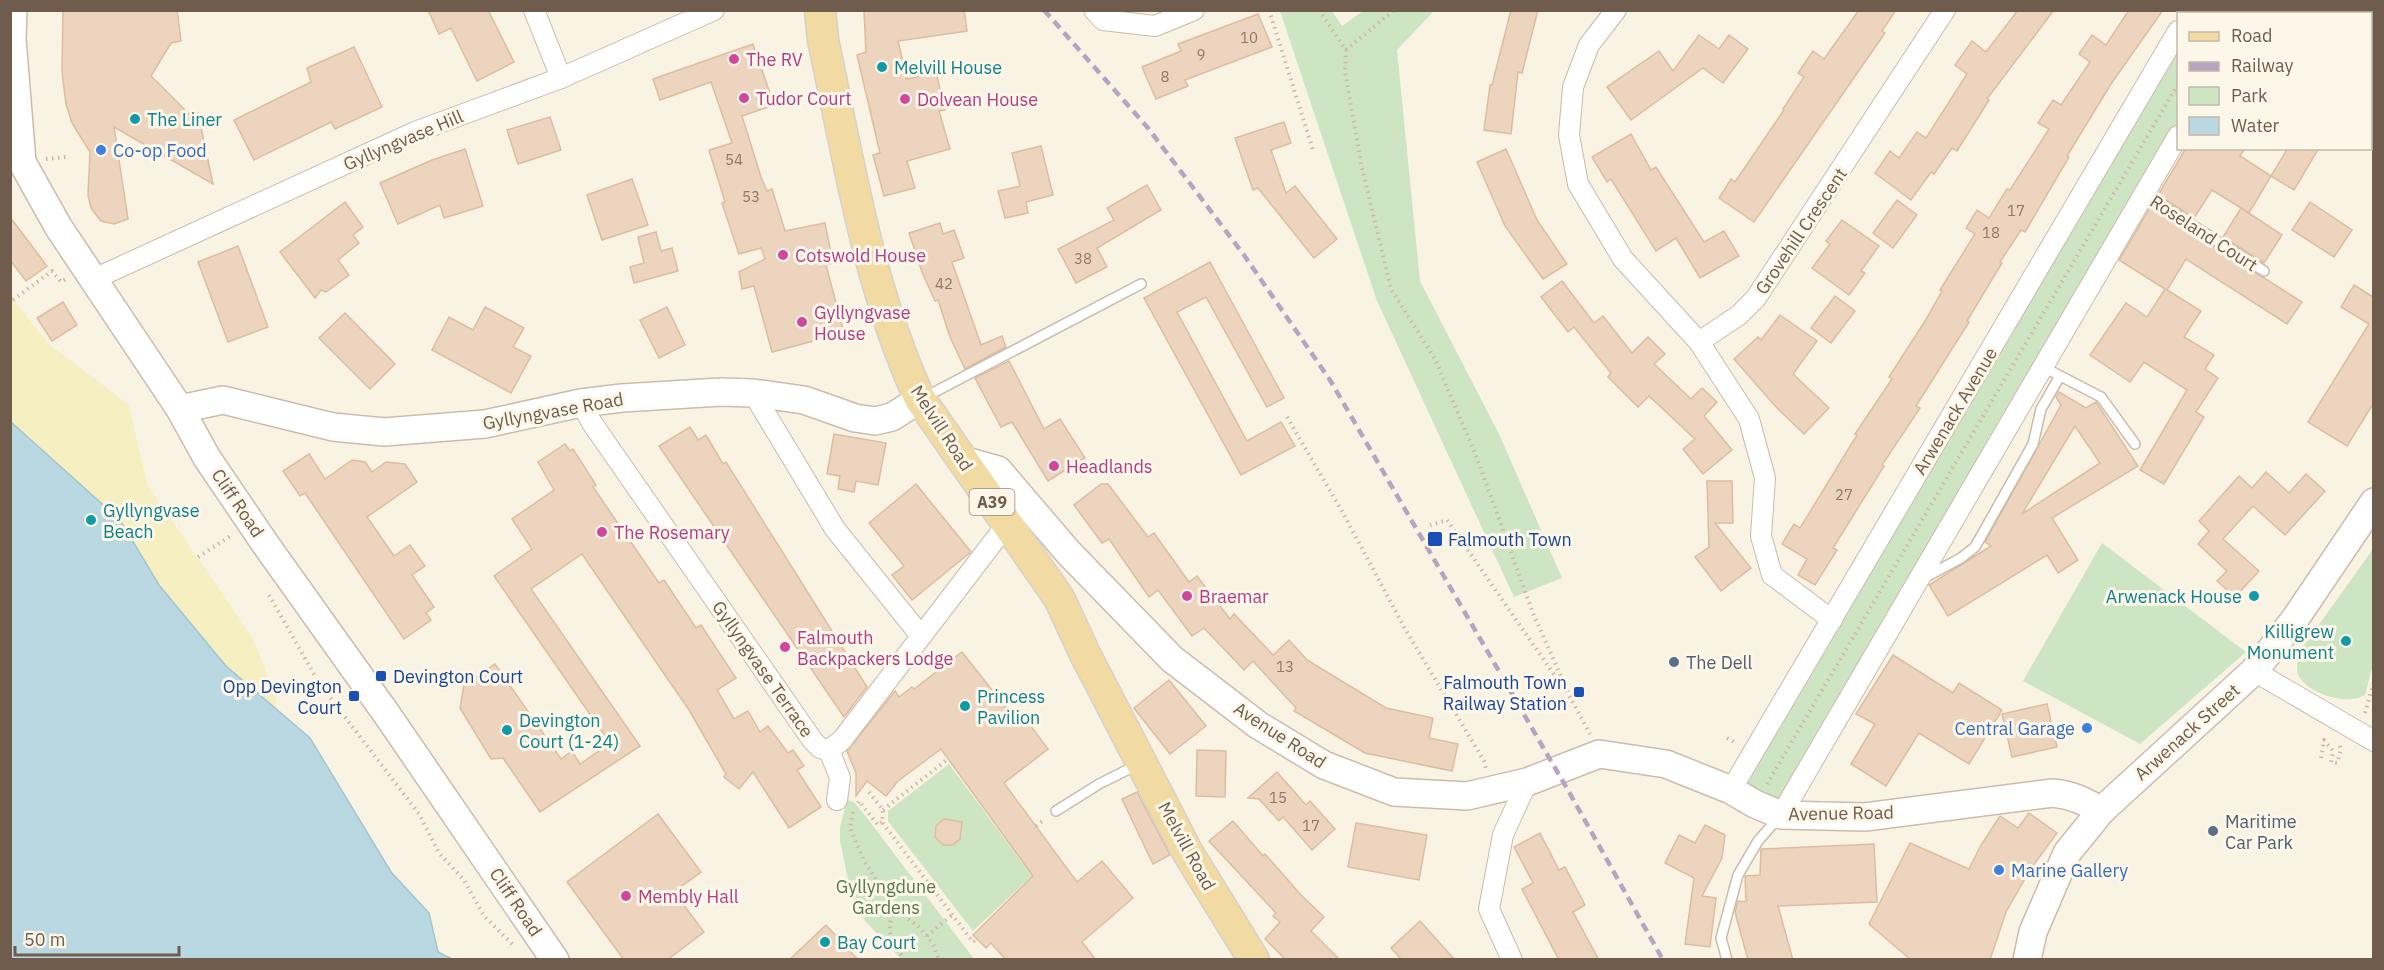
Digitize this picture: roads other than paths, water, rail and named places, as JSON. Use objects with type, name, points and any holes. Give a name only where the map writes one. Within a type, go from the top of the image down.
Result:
[{"type":"main road","name":"Melvill Road","points":[[820,10],[823,40],[877,284],[904,364],[920,399],[1059,598],[1085,654],[1188,853],[1254,960]]},
{"type":"street","name":"Cliff Road","points":[[13,10],[12,39],[22,162],[59,228],[180,409],[207,458],[384,710],[555,960]]},
{"type":"street","points":[[534,10],[561,78]]},
{"type":"street","name":"Gyllyngvase Hill","points":[[94,279],[415,132],[561,78],[714,10]]},
{"type":"street","points":[[1094,10],[1103,20],[1155,26],[1190,11]]},
{"type":"street","points":[[1616,10],[1589,45],[1573,87],[1569,135],[1578,184],[1623,259],[1699,342],[1749,419],[1765,478],[1761,536],[1772,575],[1832,620]]},
{"type":"street","name":"Grovehill Crescent","points":[[1699,342],[1739,315],[1756,298],[1946,10]]},
{"type":"street","name":"Arwenack Avenue","points":[[1731,790],[2177,33]]},
{"type":"street","points":[[1781,815],[1918,581],[2052,371],[2177,138]]},
{"type":"street","name":"Gyllyngvase Road","points":[[180,409],[223,400],[333,427],[384,432],[485,424],[581,403],[622,398],[722,392],[753,393],[804,400],[855,418],[875,422],[892,417],[920,399]]},
{"type":"street","points":[[753,393],[835,529],[921,636]]},
{"type":"street","name":"Gyllyngvase Terrace","points":[[581,403],[820,748],[829,750],[837,746],[1007,524]]},
{"type":"street","name":"Avenue Road","points":[[962,460],[998,470],[1068,552],[1172,659],[1268,731],[1324,765],[1394,792],[1467,796],[1527,782],[1599,754],[1666,764],[1731,790],[1781,815],[1865,817],[2053,794],[2082,799],[2101,811]]},
{"type":"street","name":"Arwenack Street","points":[[2027,960],[2033,932],[2067,853],[2101,811],[2254,671],[2295,619],[2373,502]]},
{"type":"street","points":[[2254,671],[2366,737]]},
{"type":"street","points":[[829,750],[840,778],[837,800]]},
{"type":"street","points":[[1512,960],[1489,909],[1503,835],[1527,782]]},
{"type":"lane","name":"Roseland Court","points":[[2145,194],[2264,271]]},
{"type":"lane","points":[[920,399],[1141,284]]},
{"type":"lane","points":[[1918,581],[1961,558],[1975,547],[2033,444],[2052,371],[2101,397],[2135,444]]},
{"type":"lane","points":[[1056,811],[1099,784],[1142,763]]},
{"type":"lane","points":[[1727,960],[1721,938],[1738,875],[1758,841],[1781,815]]},
{"type":"water","points":[[11,422],[120,520],[159,585],[226,666],[310,738],[391,872],[429,913],[438,952],[452,959],[11,959]]},
{"type":"railway","points":[[1044,10],[1148,128],[1244,255],[1330,380],[1569,792],[1663,960]]},
{"type":"place","name":"The RV","points":[[734,59]]},
{"type":"place","name":"Melvill House","points":[[882,67]]},
{"type":"place","name":"Tudor Court","points":[[744,98]]},
{"type":"place","name":"Dolvean House","points":[[905,99]]},
{"type":"place","name":"The Liner","points":[[135,119]]},
{"type":"place","name":"Co-op Food","points":[[101,150]]},
{"type":"place","name":"Cotswold House","points":[[783,255]]},
{"type":"place","name":"Gyllyngvase House","points":[[802,322]]},
{"type":"place","name":"Headlands","points":[[1054,466]]},
{"type":"place","name":"Gyllyngvase Beach","points":[[91,520]]},
{"type":"place","name":"The Rosemary","points":[[602,532]]},
{"type":"place","name":"Falmouth Town","points":[[1435,539]]},
{"type":"place","name":"Braemar","points":[[1187,596]]},
{"type":"place","name":"Arwenack House","points":[[2254,596]]},
{"type":"place","name":"Killigrew Monument","points":[[2346,641]]},
{"type":"place","name":"Falmouth Backpackers Lodge","points":[[785,647]]},
{"type":"place","name":"The Dell","points":[[1674,662]]},
{"type":"place","name":"Devington Court","points":[[381,676]]},
{"type":"place","name":"Falmouth Town Railway Station","points":[[1579,692]]},
{"type":"place","name":"Opp Devington Court","points":[[354,696]]},
{"type":"place","name":"Princess Pavilion","points":[[965,706]]},
{"type":"place","name":"Central Garage","points":[[2087,728]]},
{"type":"place","name":"Devington Court (1-24)","points":[[507,730]]},
{"type":"place","name":"Maritime Car Park","points":[[2213,831]]},
{"type":"place","name":"Marine Gallery","points":[[1999,870]]},
{"type":"place","name":"Membly Hall","points":[[626,896]]},
{"type":"place","name":"Bay Court","points":[[825,942]]},
{"type":"park label","name":"Gyllyngdune Gardens","points":[[886,896]]}]
